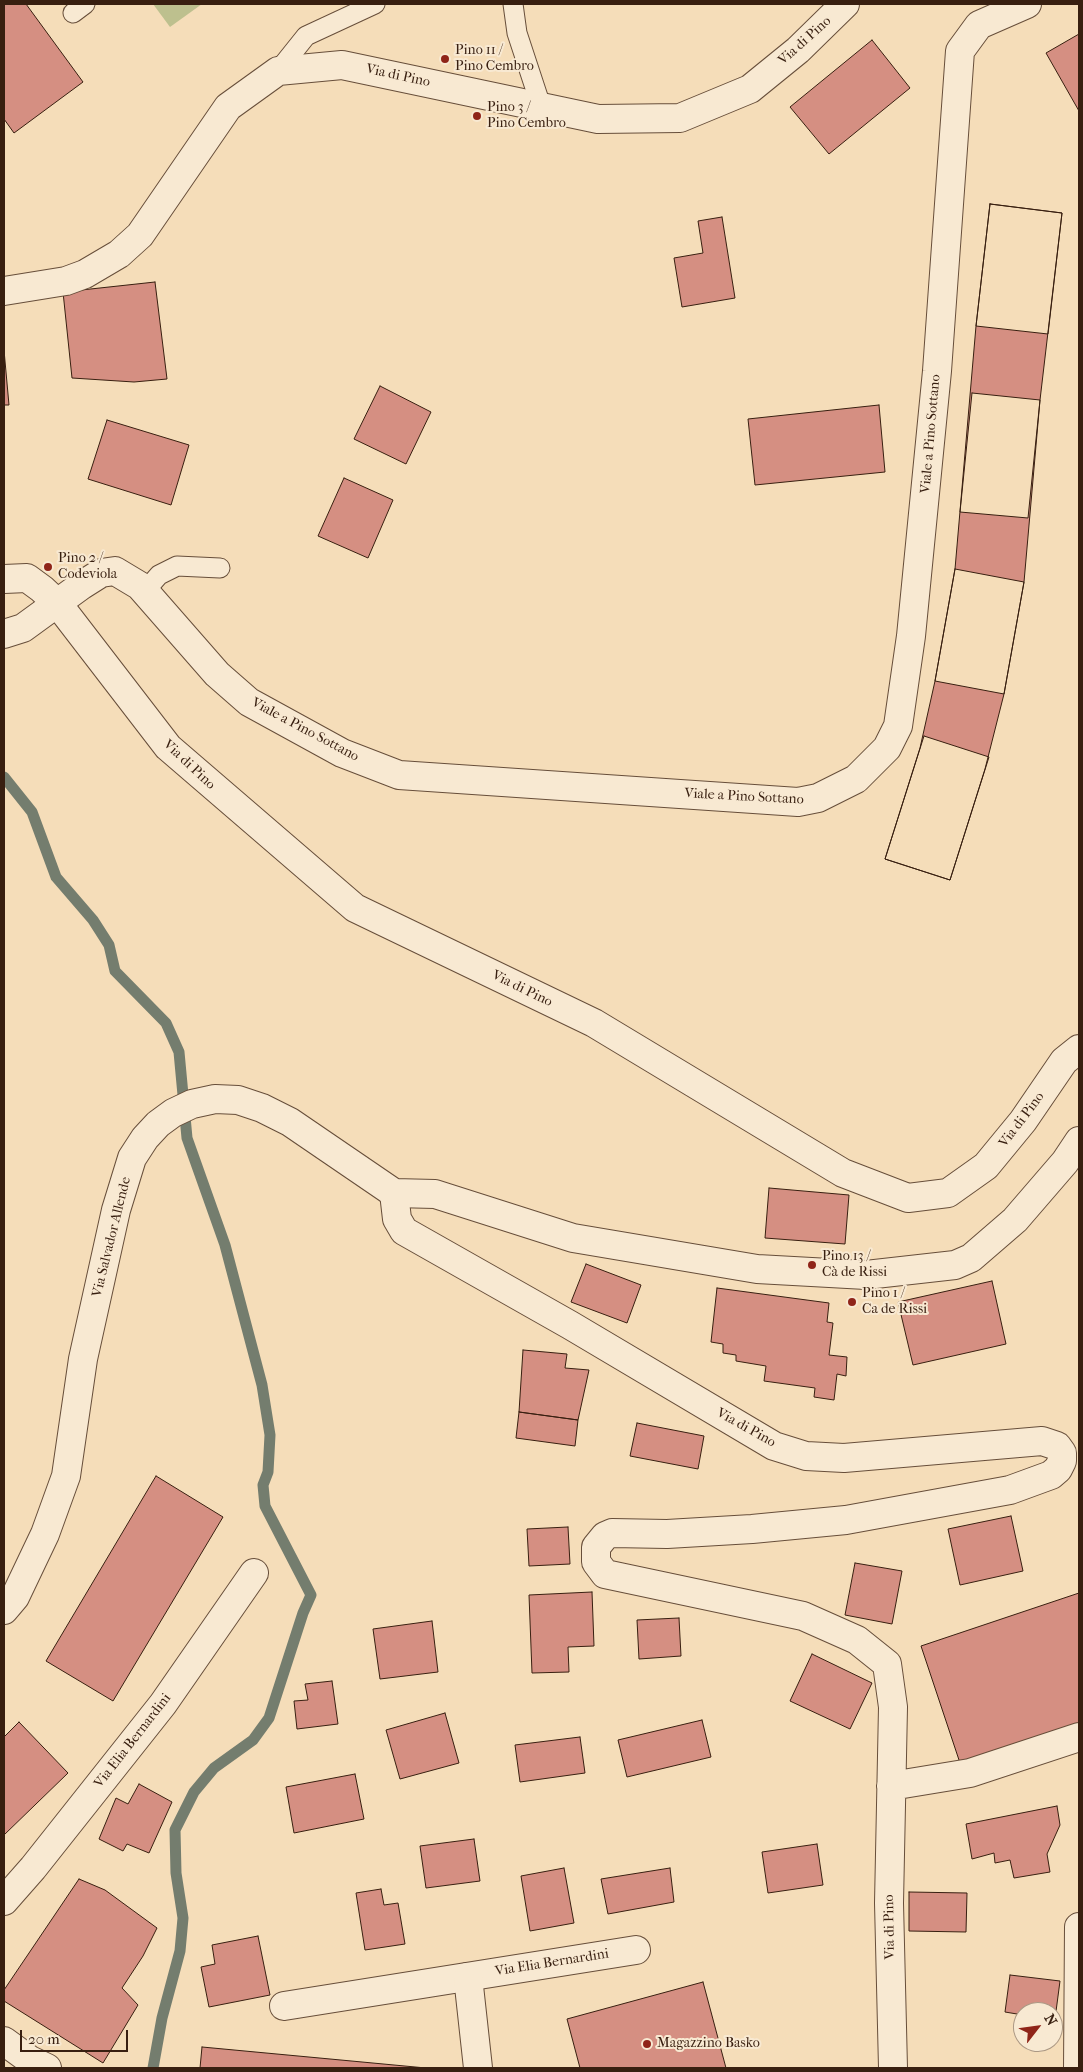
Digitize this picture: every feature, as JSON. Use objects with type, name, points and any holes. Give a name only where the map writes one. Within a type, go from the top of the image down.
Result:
[{"type":"street","name":"Via di Pino","points":[[278,71],[342,65],[598,118],[680,118],[750,88],[798,50],[845,4]]},
{"type":"street","name":"Viale a Pino Sottano","points":[[58,604],[82,585],[101,574],[115,571],[127,577],[145,591],[217,674],[249,702],[342,753],[399,775],[798,802],[818,798],[856,779],[887,748],[898,726],[910,645],[937,372],[960,51],[979,25],[1026,4]]},
{"type":"street","points":[[4,291],[66,281],[85,274],[119,254],[140,235],[228,107],[278,71]]},
{"type":"street","name":"Via di Pino","points":[[4,578],[27,578],[58,604],[168,747],[355,908],[594,1023],[844,1173],[908,1198],[948,1193],[986,1166],[1023,1122],[1064,1061],[1079,1049]]},
{"type":"street","points":[[4,634],[23,628],[58,604]]},
{"type":"street","name":"Via Salvador Allende","points":[[4,1610],[15,1596],[45,1534],[66,1476],[83,1358],[116,1210],[132,1158],[144,1138],[173,1113],[192,1104],[215,1099],[238,1100],[290,1122],[394,1194]]},
{"type":"street","points":[[394,1194],[435,1194],[573,1238],[757,1269],[866,1275],[955,1265],[970,1258],[1015,1220],[1065,1162],[1079,1141]]},
{"type":"street","name":"Via di Pino","points":[[394,1194],[397,1219],[404,1231],[570,1325],[774,1446],[806,1456],[844,1458],[1032,1441],[1050,1442],[1057,1446],[1062,1453],[1062,1461],[1058,1469],[1044,1479],[1010,1490],[846,1520],[752,1530],[667,1534],[612,1533],[605,1536],[596,1547],[596,1562],[600,1569],[612,1577],[803,1616],[858,1640],[887,1664],[893,1706],[889,1903],[893,2068]]},
{"type":"street","name":"Via Elia Bernardini","points":[[4,1902],[163,1704],[254,1573]]},
{"type":"street","points":[[891,1786],[970,1773],[1079,1736]]},
{"type":"street","points":[[1078,2068],[1079,1927]]},
{"type":"street","name":"Via Elia Bernardini","points":[[284,2006],[636,1950]]},
{"type":"street","points":[[468,1977],[478,2068]]},
{"type":"street","points":[[4,2041],[30,2060],[47,2068]]},
{"type":"lane","points":[[278,71],[306,36],[375,4]]},
{"type":"lane","points":[[513,4],[517,33],[541,106]]},
{"type":"lane","points":[[145,591],[159,575],[177,566],[220,568]]},
{"type":"green space","points":[[153,4],[202,4],[170,27]]},
{"type":"building","points":[[4,4],[26,4],[83,82],[14,133],[4,119]]},
{"type":"building","points":[[1079,34],[1079,111],[1046,53]]},
{"type":"building","points":[[872,40],[910,88],[829,154],[790,107]]},
{"type":"building","points":[[990,204],[1062,213],[1048,334],[976,326]]},
{"type":"building","points":[[990,204],[1062,213],[1040,400],[1024,582],[1004,694],[985,769],[950,880],[885,859],[920,748],[935,681],[955,569],[976,326]]},
{"type":"building","points":[[722,217],[735,298],[682,307],[674,258],[703,253],[698,221]]},
{"type":"building","points":[[155,282],[167,379],[134,382],[72,378],[63,292]]},
{"type":"building","points":[[4,350],[9,405],[4,405]]},
{"type":"building","points":[[380,386],[431,412],[406,464],[354,439]]},
{"type":"building","points":[[972,393],[1040,400],[1028,518],[960,512]]},
{"type":"building","points":[[879,405],[885,472],[755,485],[748,419]]},
{"type":"building","points":[[107,420],[189,445],[171,505],[88,479]]},
{"type":"building","points":[[344,478],[393,500],[368,558],[318,536]]},
{"type":"building","points":[[955,569],[1024,582],[1004,694],[935,681]]},
{"type":"building","points":[[924,736],[989,757],[950,880],[885,859]]},
{"type":"building","points":[[769,1188],[849,1195],[845,1244],[765,1238]]},
{"type":"building","points":[[586,1264],[641,1285],[627,1323],[571,1302]]},
{"type":"building","points":[[992,1281],[1006,1344],[913,1365],[898,1302]]},
{"type":"building","points":[[717,1288],[829,1303],[827,1322],[833,1323],[829,1355],[847,1357],[846,1376],[837,1374],[834,1400],[814,1397],[815,1388],[764,1381],[766,1366],[736,1361],[736,1355],[723,1353],[723,1344],[711,1342]]},
{"type":"building","points":[[523,1350],[567,1354],[565,1368],[589,1370],[578,1420],[519,1412]]},
{"type":"building","points":[[519,1412],[578,1420],[575,1446],[516,1438]]},
{"type":"building","points":[[637,1423],[704,1436],[698,1469],[630,1456]]},
{"type":"building","points":[[156,1476],[223,1517],[113,1701],[46,1661]]},
{"type":"building","points":[[1011,1516],[1023,1571],[960,1585],[948,1529]]},
{"type":"building","points":[[568,1527],[570,1564],[529,1566],[527,1529]]},
{"type":"building","points":[[855,1563],[902,1571],[892,1624],[845,1615]]},
{"type":"building","points":[[592,1592],[594,1646],[568,1647],[569,1672],[532,1673],[529,1595]]},
{"type":"building","points":[[1079,1593],[1079,1723],[960,1763],[921,1646]]},
{"type":"building","points":[[679,1618],[681,1656],[639,1659],[637,1620]]},
{"type":"building","points":[[432,1621],[438,1672],[380,1679],[373,1629]]},
{"type":"building","points":[[812,1654],[872,1683],[850,1729],[790,1701]]},
{"type":"building","points":[[332,1681],[338,1724],[297,1729],[294,1701],[308,1700],[305,1684]]},
{"type":"building","points":[[445,1713],[459,1763],[400,1779],[386,1730]]},
{"type":"building","points":[[702,1720],[711,1757],[627,1777],[618,1740]]},
{"type":"building","points":[[19,1722],[68,1773],[4,1835],[4,1737]]},
{"type":"building","points":[[580,1737],[585,1773],[520,1782],[515,1745]]},
{"type":"building","points":[[355,1774],[364,1819],[294,1833],[286,1787]]},
{"type":"building","points":[[139,1784],[172,1802],[149,1853],[127,1844],[123,1851],[99,1839],[116,1798],[128,1804]]},
{"type":"building","points":[[1057,1806],[1060,1825],[1047,1854],[1050,1872],[1014,1878],[1010,1860],[995,1863],[994,1853],[972,1859],[966,1824]]},
{"type":"building","points":[[474,1839],[480,1881],[426,1888],[420,1846]]},
{"type":"building","points":[[817,1844],[823,1885],[768,1893],[762,1852]]},
{"type":"building","points":[[564,1868],[574,1923],[530,1931],[521,1876]]},
{"type":"building","points":[[670,1868],[674,1902],[608,1914],[601,1879]]},
{"type":"building","points":[[79,1879],[105,1890],[157,1928],[143,1956],[122,1988],[138,2005],[103,2063],[4,2001],[4,1990]]},
{"type":"building","points":[[381,1889],[384,1905],[398,1903],[405,1944],[365,1950],[356,1893]]},
{"type":"building","points":[[909,1892],[967,1893],[966,1932],[909,1931]]},
{"type":"building","points":[[258,1936],[270,1995],[209,2007],[201,1967],[215,1964],[212,1945]]},
{"type":"building","points":[[1010,1975],[1060,1981],[1057,2002],[1013,2002],[1013,2013],[1005,2012]]},
{"type":"building","name":"Magazzino Basko","points":[[703,1982],[726,2068],[580,2068],[567,2019]]},
{"type":"building","points":[[202,2047],[426,2068],[200,2068]]},
{"type":"waterway","points":[[4,777],[32,812],[56,877],[93,920],[109,945],[115,971],[166,1023],[179,1052],[187,1138],[225,1245],[262,1385],[270,1435],[268,1472],[263,1485],[265,1506],[311,1595],[303,1613],[269,1718],[253,1740],[214,1768],[194,1792],[175,1830],[176,1873],[183,1918],[180,1951],[162,2018],[153,2068]]},
{"type":"place","name":"Pino 11 / Pino Cembro","points":[[445,59]]},
{"type":"place","name":"Pino 3 / Pino Cembro","points":[[477,116]]},
{"type":"place","name":"Pino 2 / Codeviola","points":[[48,567]]},
{"type":"place","name":"Pino 13 / Cà de Rissi","points":[[812,1265]]},
{"type":"place","name":"Pino 1 / Ca de Rissi","points":[[852,1302]]},
{"type":"place","name":"Magazzino Basko","points":[[647,2044]]}]
